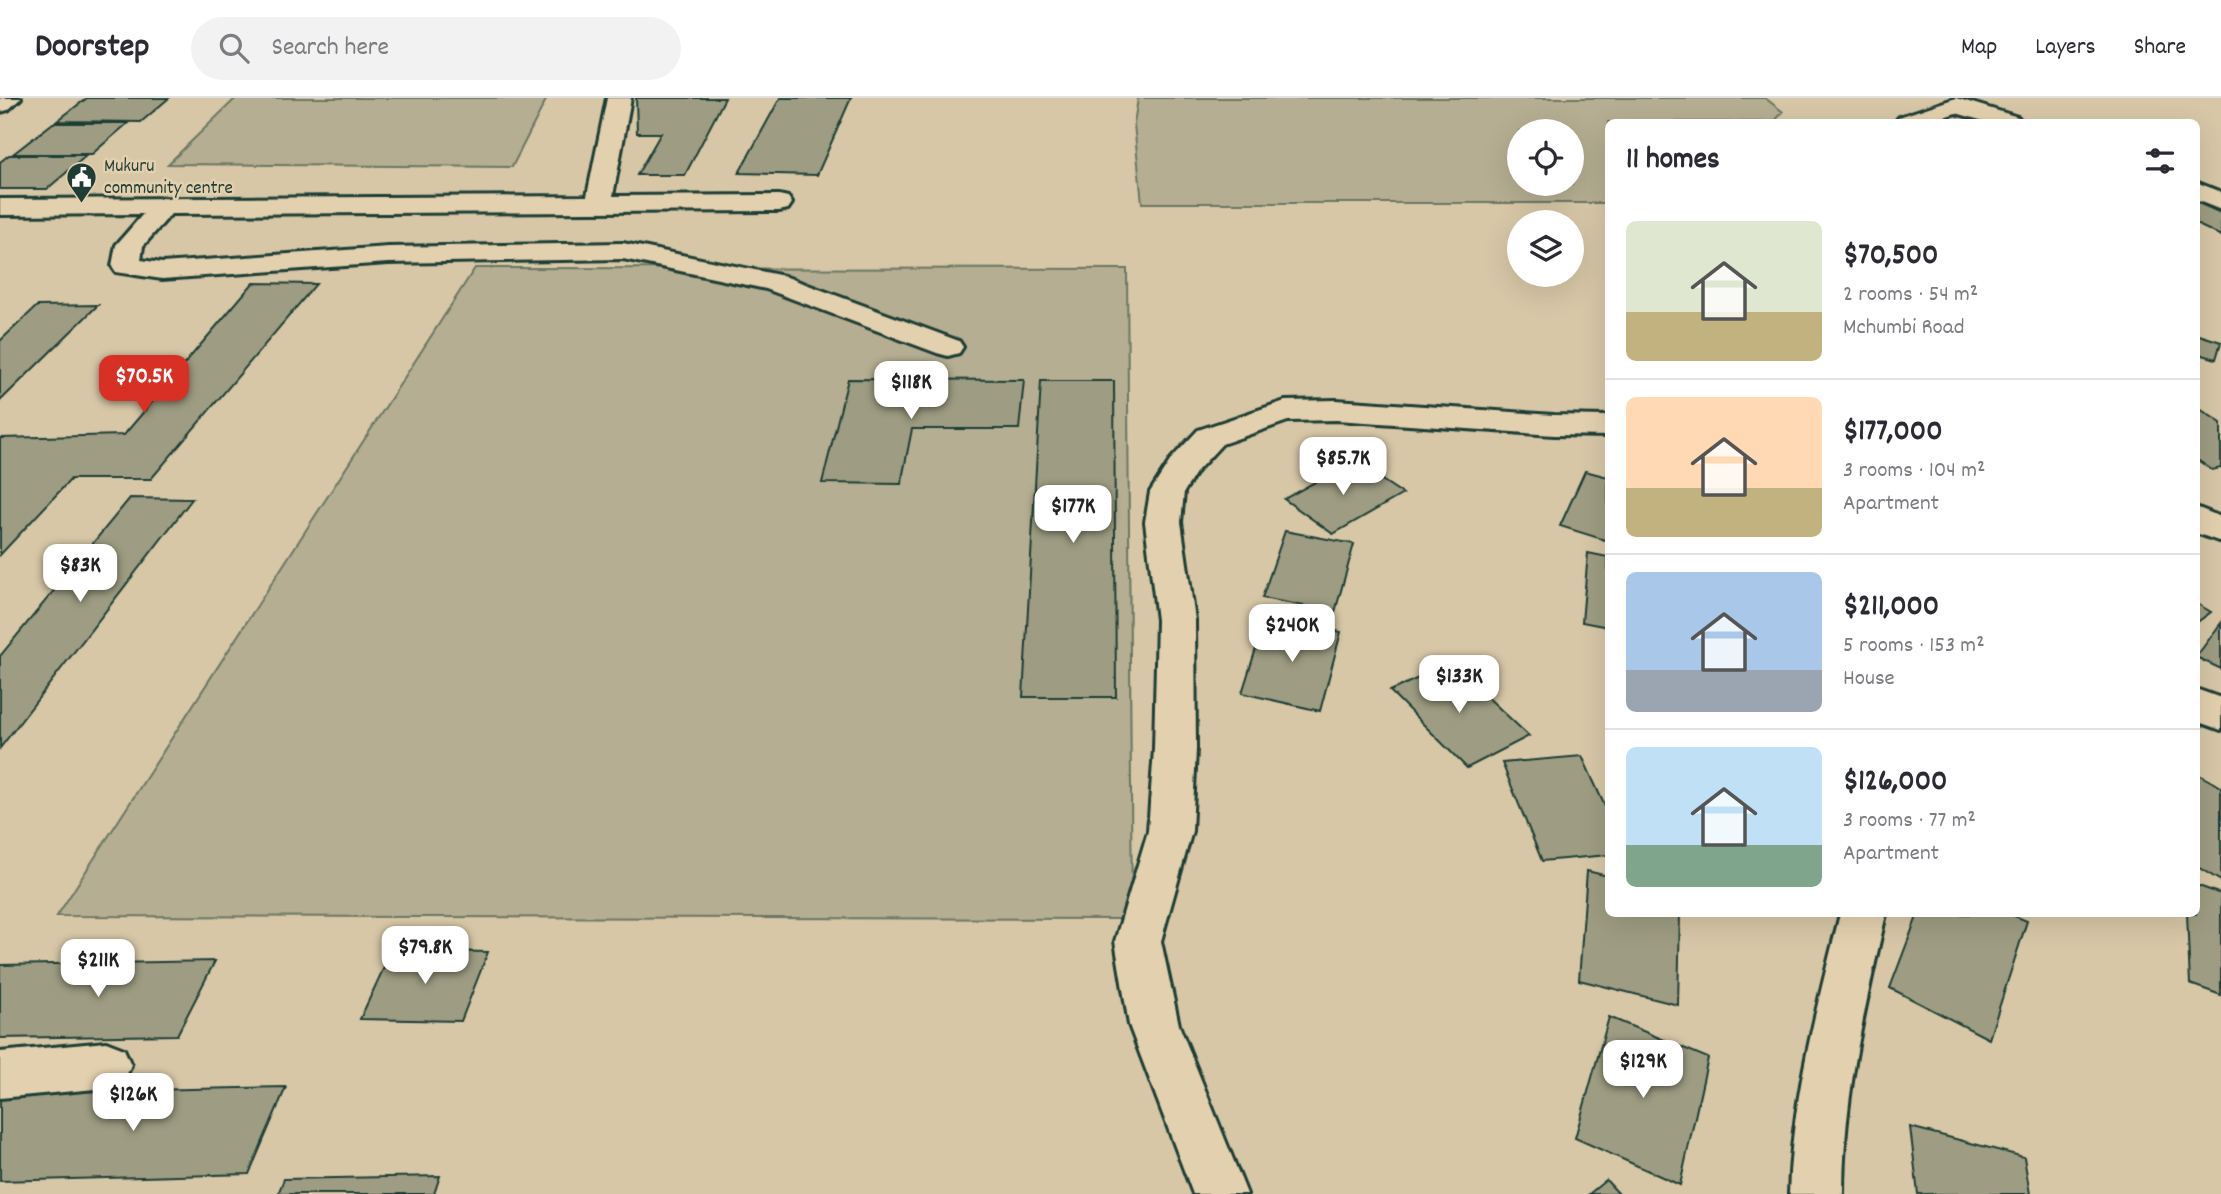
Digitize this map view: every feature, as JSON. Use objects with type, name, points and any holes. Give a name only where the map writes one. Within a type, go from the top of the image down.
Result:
[{"type":"street","points":[[0,105],[9,98]]},
{"type":"street","points":[[598,205],[619,98]]},
{"type":"street","points":[[1914,119],[1953,102],[2001,119]]},
{"type":"street","points":[[2200,192],[2221,202]]},
{"type":"street","points":[[0,207],[779,203]]},
{"type":"street","points":[[163,206],[130,245],[126,266],[162,271],[388,255],[623,251],[774,282],[948,347]]},
{"type":"street","points":[[1220,1194],[1154,1025],[1138,941],[1170,831],[1175,749],[1175,620],[1163,522],[1167,492],[1184,465],[1210,437],[1285,411],[1336,410],[1605,426]]},
{"type":"street","points":[[2200,520],[2221,531]]},
{"type":"street","points":[[2200,706],[2221,715]]},
{"type":"street","points":[[1816,1194],[1815,1163],[1831,1050],[1862,917]]},
{"type":"street","points":[[0,1075],[106,1065]]},
{"type":"shaded area","points":[[236,98],[547,98],[512,167],[168,164]]},
{"type":"shaded area","points":[[1138,98],[1765,98],[1783,112],[1777,119],[1605,119],[1605,203],[1142,203],[1134,124]]},
{"type":"shaded area","points":[[475,268],[1127,269],[1132,919],[57,916]]},
{"type":"building","points":[[87,98],[169,98],[141,122],[57,121]]},
{"type":"building","points":[[636,98],[725,98],[685,175],[637,175],[661,133],[637,133]]},
{"type":"building","points":[[780,98],[851,98],[817,175],[739,173]]},
{"type":"building","points":[[53,123],[128,123],[92,154],[13,154]]},
{"type":"building","points":[[9,155],[87,155],[47,189],[0,189],[0,162]]},
{"type":"building","points":[[2200,204],[2221,213],[2221,236],[2200,226]]},
{"type":"building","points":[[253,283],[316,284],[151,479],[71,479],[0,555],[0,438],[124,435]]},
{"type":"building","points":[[98,305],[0,401],[0,341],[37,306]]},
{"type":"building","points":[[2200,335],[2221,342],[2216,359],[2200,354]]},
{"type":"building","points":[[848,379],[1024,380],[1019,429],[912,429],[901,484],[822,483]]},
{"type":"building","points":[[1041,381],[1114,381],[1116,697],[1023,697]]},
{"type":"building","points":[[2200,409],[2221,423],[2221,468],[2212,470],[2200,462]]},
{"type":"building","points":[[1353,461],[1403,494],[1333,534],[1284,499]]},
{"type":"building","points":[[1585,471],[1605,476],[1605,540],[1560,526]]},
{"type":"building","points":[[130,498],[192,499],[0,748],[0,656]]},
{"type":"building","points":[[1285,531],[1354,544],[1335,612],[1262,598]]},
{"type":"building","points":[[1588,553],[1605,556],[1605,626],[1582,622]]},
{"type":"building","points":[[2200,605],[2211,612],[2200,620]]},
{"type":"building","points":[[1266,617],[1341,632],[1320,711],[1242,693]]},
{"type":"building","points":[[2221,623],[2221,669],[2200,659],[2200,652]]},
{"type":"building","points":[[1451,663],[1529,736],[1467,768],[1390,691]]},
{"type":"building","points":[[1582,756],[1605,806],[1605,855],[1542,861],[1502,763]]},
{"type":"building","points":[[2200,775],[2221,787],[2221,881],[2200,868]]},
{"type":"building","points":[[1587,871],[1605,875],[1605,917],[1680,917],[1678,1005],[1579,980]]},
{"type":"building","points":[[2200,886],[2221,894],[2221,995],[2190,984],[2187,917],[2200,917]]},
{"type":"building","points":[[1917,917],[2017,917],[2027,921],[1989,1039],[1890,988]]},
{"type":"building","points":[[392,950],[488,952],[461,1021],[360,1019]]},
{"type":"building","points":[[215,961],[177,1035],[0,1038],[0,965]]},
{"type":"building","points":[[1609,1017],[1708,1058],[1680,1185],[1575,1138]]},
{"type":"building","points":[[286,1087],[249,1174],[0,1181],[0,1093]]},
{"type":"building","points":[[1910,1127],[2024,1157],[2030,1194],[1918,1194]]},
{"type":"building","points":[[440,1176],[434,1194],[278,1194],[284,1179]]},
{"type":"building","points":[[1606,1180],[1619,1194],[1589,1194]]},
{"type":"place","name":"Mukuru community centre","points":[[81,205]]}]
